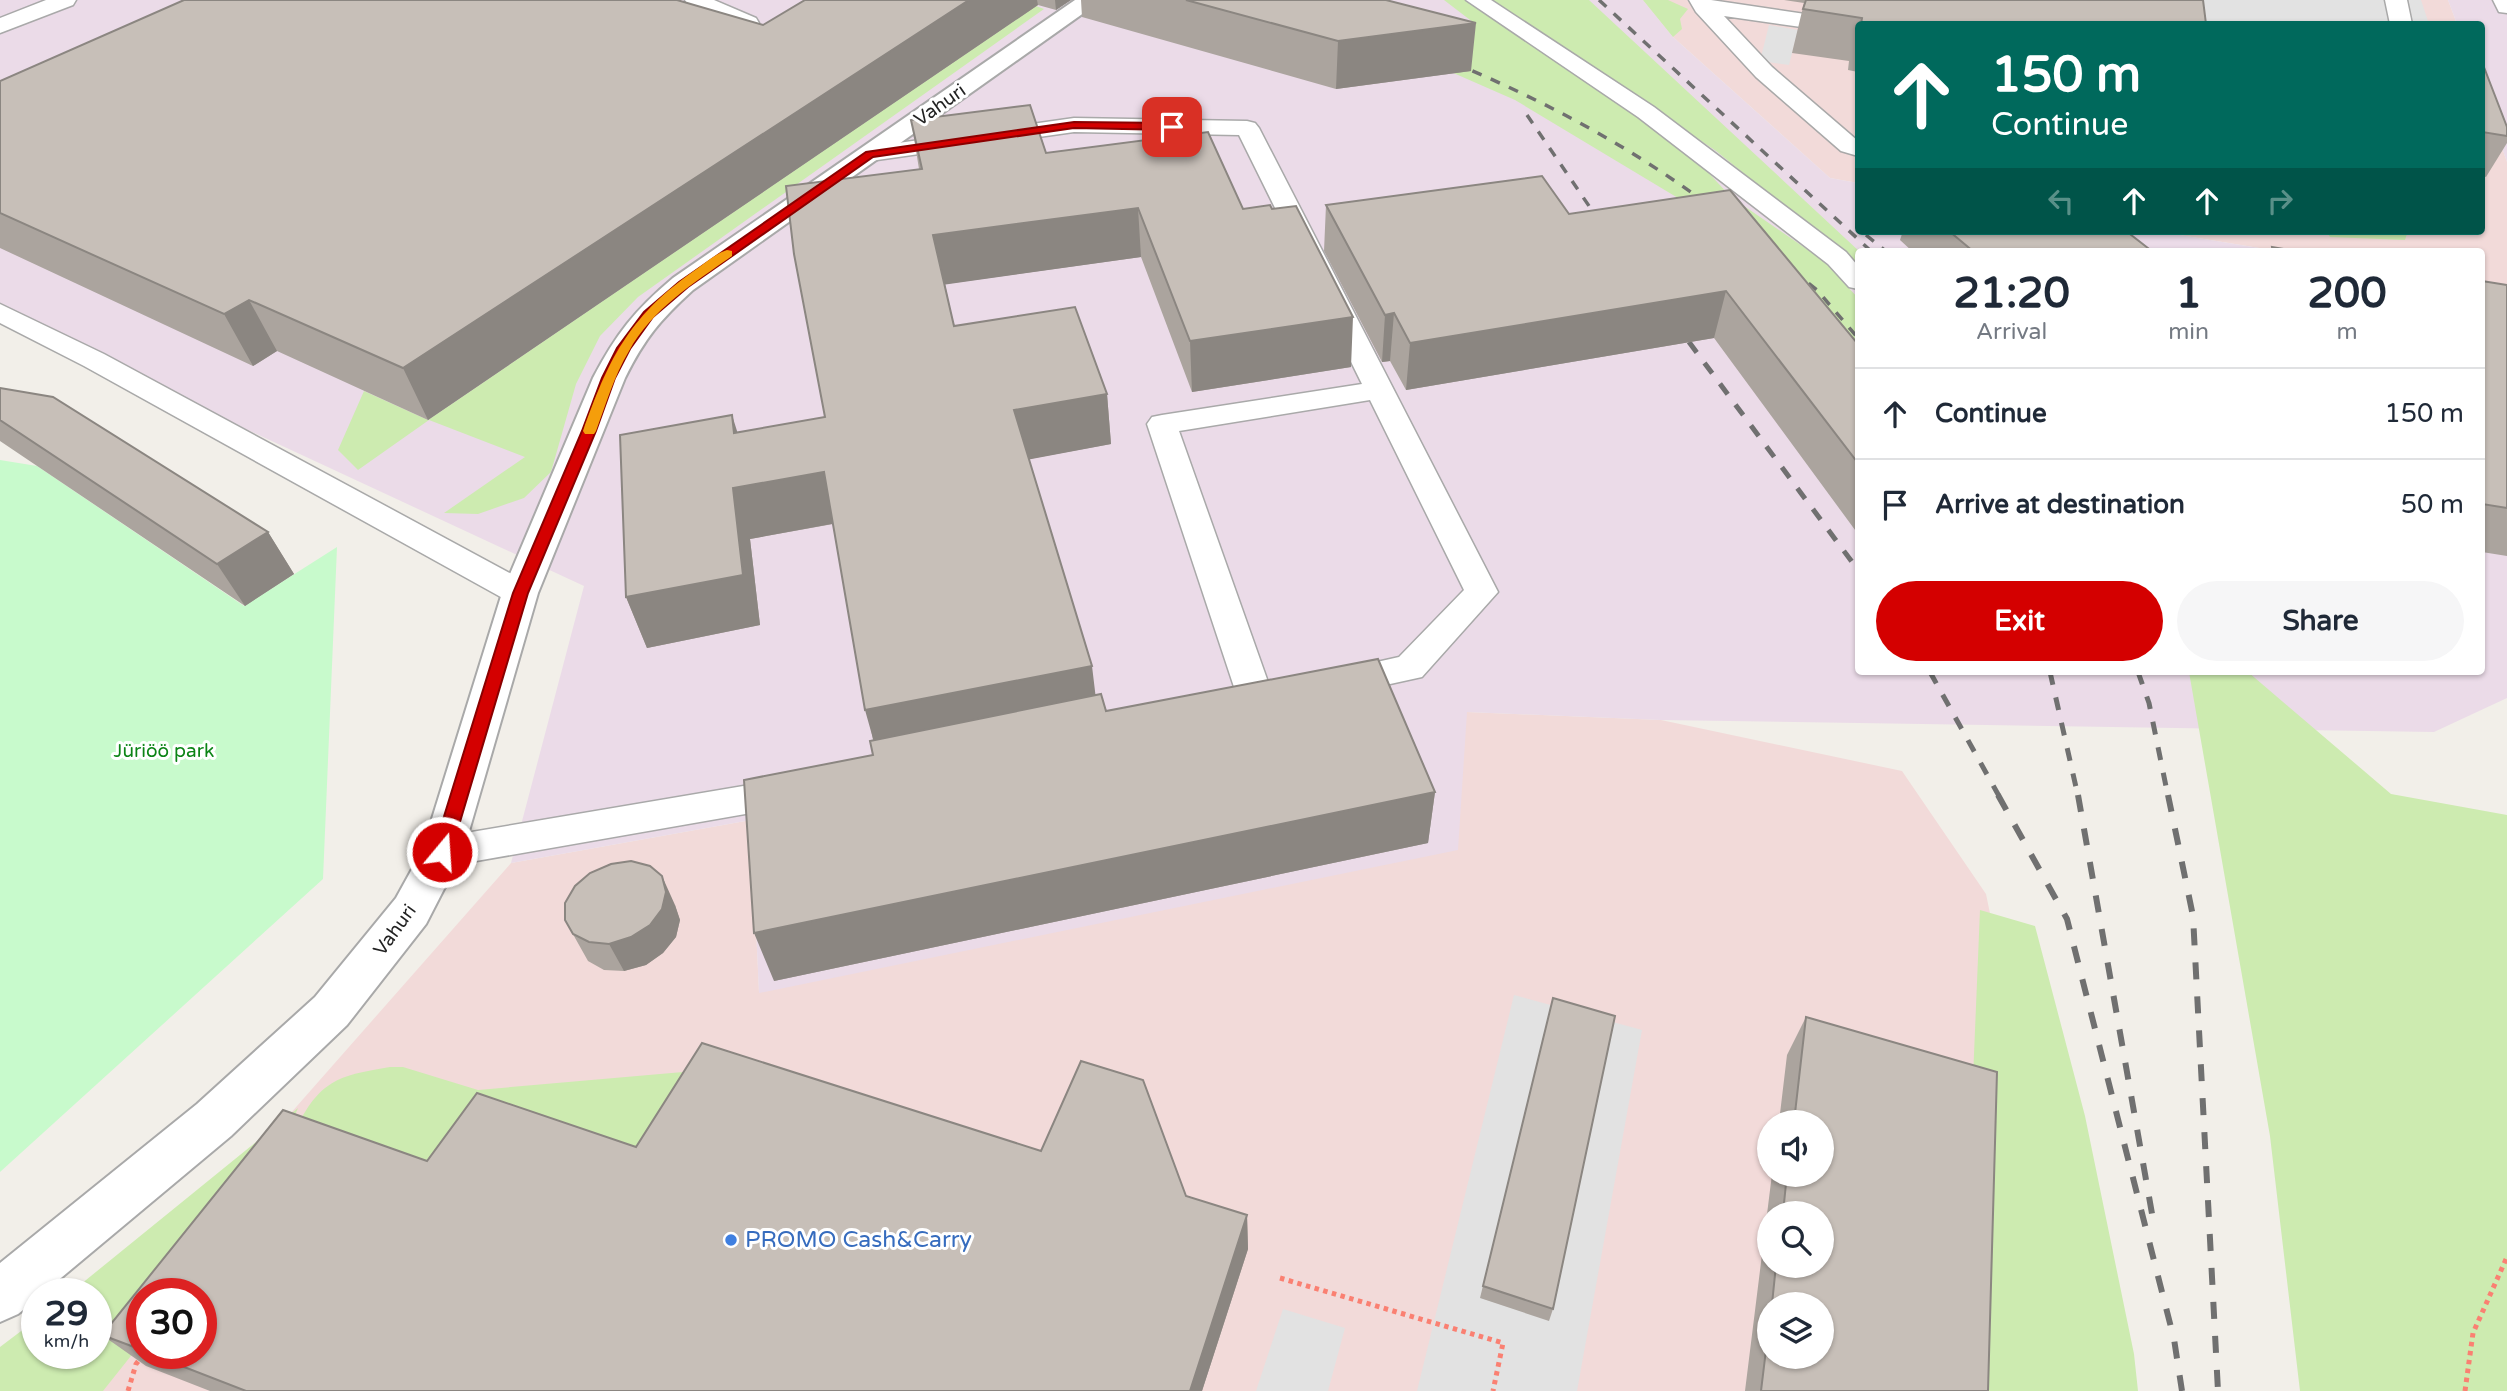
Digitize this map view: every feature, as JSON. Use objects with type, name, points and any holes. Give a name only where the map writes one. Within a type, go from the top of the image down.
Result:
[{"type":"street","name":"Vahuri","points":[[0,1296],[214,1120],[331,1011],[411,911],[442,852],[520,593],[589,431],[608,378],[624,348],[648,315],[683,284],[1090,0]]},
{"type":"lane","points":[[0,26],[65,0]]},
{"type":"lane","points":[[695,0],[748,23]]},
{"type":"lane","points":[[1477,0],[1646,111],[1837,258],[1855,278]]},
{"type":"lane","points":[[2396,0],[2400,21]]},
{"type":"lane","points":[[2504,0],[2507,7]]},
{"type":"lane","points":[[1702,3],[1855,28]]},
{"type":"lane","points":[[1702,3],[1764,72],[1855,148]]},
{"type":"lane","points":[[870,154],[1074,125],[1247,128],[1380,390],[1482,592],[1410,668],[1269,697],[1162,424],[1380,390]]},
{"type":"lane","points":[[0,312],[94,360],[520,593]]},
{"type":"lane","points":[[442,852],[814,788]]},
{"type":"path","points":[[2465,1391],[2473,1333],[2507,1257]]},
{"type":"path","points":[[1280,1278],[1503,1343],[1493,1391]]},
{"type":"path","points":[[128,1391],[135,1369]]},
{"type":"shaded area","points":[[0,0],[1643,0],[1673,37],[1830,178],[1855,182],[1855,235],[2180,235],[2259,248],[1855,248],[1855,675],[2485,675],[2485,284],[2507,288],[2507,698],[2434,732],[1661,720],[1467,712],[1458,850],[759,993],[751,820],[511,863],[584,586],[0,315]]},
{"type":"shaded area","points":[[1643,0],[2448,0],[2456,21],[1855,21],[1855,182],[1830,178],[1673,37]]},
{"type":"shaded area","points":[[2178,0],[2421,0],[2428,21],[2181,21]]},
{"type":"shaded area","points":[[2448,0],[2507,0],[2507,162],[2485,100],[2485,21],[2456,21]]},
{"type":"shaded area","points":[[1769,25],[1798,30],[1789,65],[1760,61]]},
{"type":"shaded area","points":[[2485,100],[2507,162],[2507,288],[2485,284],[2485,248],[2259,248],[2180,235],[2485,235]]},
{"type":"shaded area","points":[[1467,712],[1661,720],[1902,771],[1986,894],[2051,1211],[2050,1391],[0,1391],[0,1383],[21,1366],[21,1369],[112,1369],[112,1282],[260,1148],[511,863],[751,820],[759,992]]},
{"type":"shaded area","points":[[1514,995],[1642,1030],[1577,1391],[1417,1391]]},
{"type":"shaded area","points":[[1283,1309],[1345,1328],[1328,1391],[1256,1391]]},
{"type":"green space","points":[[1444,0],[1469,0],[1692,155],[1731,197],[1824,261],[1855,295],[1855,385],[1688,204],[1515,100],[1410,54],[1474,23]]},
{"type":"green space","points":[[1492,0],[1589,0],[1856,248],[1855,263],[1716,151]]},
{"type":"green space","points":[[1643,0],[1668,0],[1688,9],[1680,19],[1682,29],[1673,37]]},
{"type":"green space","points":[[1036,6],[1044,9],[638,297],[600,336],[576,384],[551,472],[524,498],[478,514],[444,513],[525,457],[429,420],[358,470],[338,450],[364,391],[428,420]]},
{"type":"green space","points":[[2329,235],[2407,235],[2405,240]]},
{"type":"green space","name":"Jüriöö park","points":[[0,460],[37,466],[244,606],[337,547],[323,879],[0,1172]]},
{"type":"green space","points":[[2190,675],[2252,675],[2391,794],[2507,815],[2507,1391],[2300,1391],[2270,1136]]},
{"type":"green space","points":[[1980,910],[2035,926],[2085,1116],[2134,1354],[2138,1391],[1960,1391]]},
{"type":"green space","points":[[403,1067],[478,1090],[706,1070],[642,1177],[457,1196],[298,1125],[315,1098],[335,1082],[359,1073]]},
{"type":"green space","points":[[298,1108],[291,1124],[155,1278],[126,1278],[126,1362],[103,1391],[0,1391],[0,1347],[21,1331],[21,1369],[112,1369],[112,1278],[88,1278]]},
{"type":"building","points":[[184,0],[677,0],[763,25],[805,0],[969,0],[403,368],[249,300],[224,314],[0,213],[0,81]]},
{"type":"building","points":[[1186,0],[1386,0],[1476,23],[1338,41]]},
{"type":"building","points":[[1806,0],[2203,0],[2206,21],[1862,21],[1862,18],[1803,9]]},
{"type":"building","points":[[2485,70],[2507,127],[2507,136],[2485,132]]},
{"type":"building","points":[[1030,105],[1046,153],[1208,132],[1243,209],[1270,205],[1272,209],[1296,206],[1353,317],[1190,341],[1138,208],[933,235],[954,326],[1075,307],[1107,394],[1014,410],[1092,666],[865,710],[824,472],[733,488],[743,575],[626,597],[620,435],[732,415],[734,433],[825,417],[794,254],[786,186],[922,169],[911,120]]},
{"type":"building","points":[[1542,176],[1569,214],[1730,190],[1855,340],[1855,459],[1726,291],[1410,343],[1394,313],[1385,315],[1326,205]]},
{"type":"building","points":[[1954,235],[2131,235],[2148,248],[1969,248]]},
{"type":"building","points":[[2485,281],[2507,285],[2507,508],[2485,504]]},
{"type":"building","points":[[0,388],[53,397],[268,532],[217,564],[0,420]]},
{"type":"building","points":[[1378,659],[1435,792],[754,933],[744,780],[873,755],[870,741],[1101,694],[1106,711]]},
{"type":"building","points":[[631,861],[650,866],[662,876],[666,892],[662,909],[650,925],[631,937],[609,944],[589,942],[573,934],[565,920],[565,903],[575,886],[590,873],[611,864]]},
{"type":"building","points":[[1553,998],[1615,1016],[1553,1309],[1483,1286]]},
{"type":"building","points":[[1806,1017],[1997,1072],[1988,1391],[1761,1391],[1764,1369],[1834,1369],[1834,1292],[1773,1292],[1775,1278],[1834,1278],[1834,1201],[1784,1201],[1786,1187],[1834,1187],[1834,1110],[1795,1110]]},
{"type":"building","name":"PROMO Cash&Carry","points":[[702,1043],[1041,1151],[1081,1061],[1143,1080],[1186,1196],[1247,1215],[1190,1391],[246,1391],[189,1369],[217,1369],[217,1278],[148,1278],[283,1110],[427,1161],[477,1093],[636,1147]]},
{"type":"building","name":"PROMO Cash&Carry","points":[[126,1305],[126,1344],[112,1339],[112,1323]]},
{"type":"railway","points":[[1599,0],[1868,248]]},
{"type":"railway","points":[[1454,63],[1554,109],[1649,164],[1710,206]]},
{"type":"railway","points":[[1527,115],[1602,225]]},
{"type":"railway","points":[[1866,235],[1882,248]]},
{"type":"railway","points":[[1793,271],[1817,290],[1855,334]]},
{"type":"railway","points":[[1677,326],[1690,344]]},
{"type":"railway","points":[[1689,342],[1855,566]]},
{"type":"railway","points":[[1932,675],[1999,796]]},
{"type":"railway","points":[[2051,675],[2078,796]]},
{"type":"railway","points":[[2139,675],[2149,703],[2168,796]]},
{"type":"railway","points":[[1998,795],[2067,919],[2174,1339],[2182,1391]]},
{"type":"railway","points":[[2078,795],[2154,1225]]},
{"type":"railway","points":[[2168,795],[2193,916],[2218,1391]]},
{"type":"slow traffic","points":[[589,431],[608,378],[624,348],[648,315],[683,284],[727,254]]},
{"type":"place","name":"PROMO Cash&Carry","points":[[731,1240]]},
{"type":"route","points":[[442,852],[520,593],[589,431],[608,378],[624,348],[648,315],[683,284],[870,154],[1074,125],[1172,127]]}]
